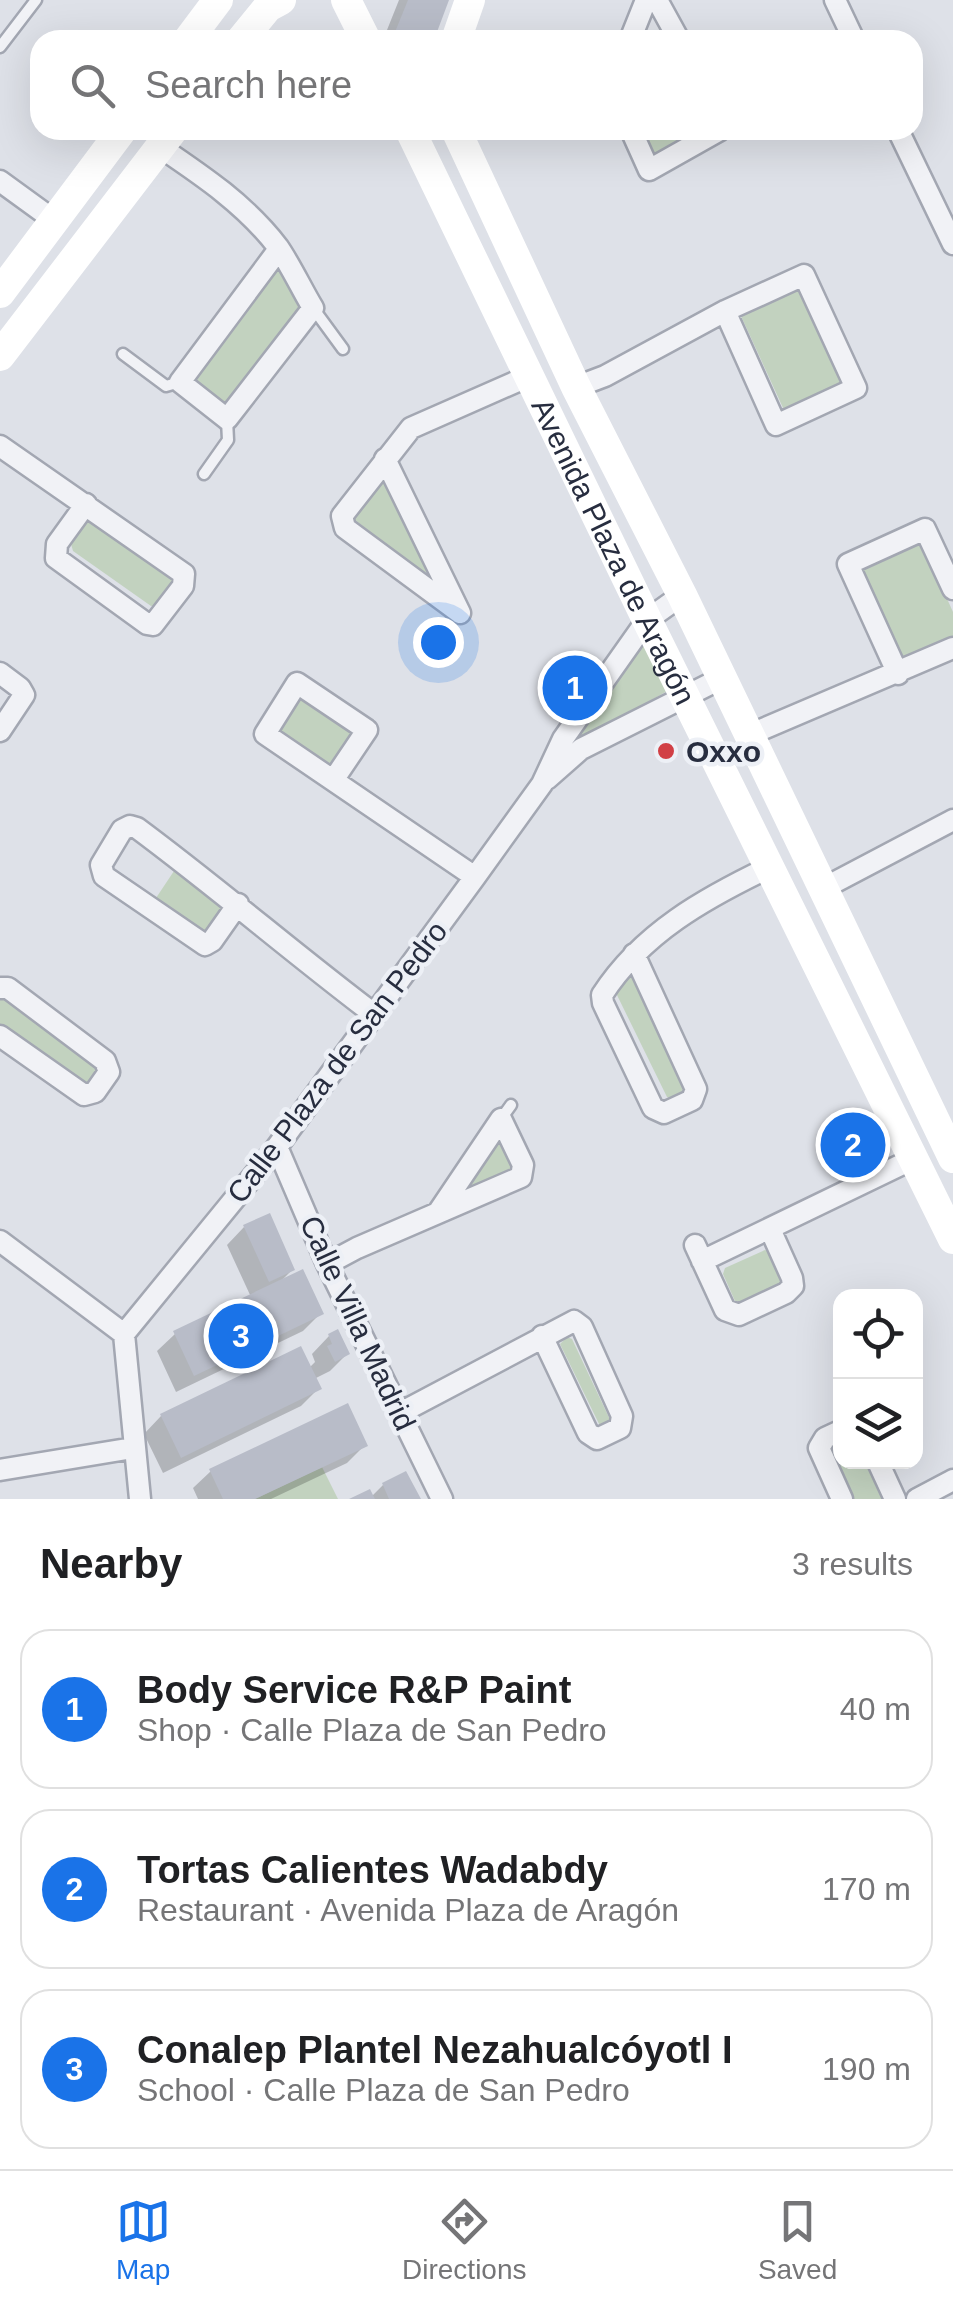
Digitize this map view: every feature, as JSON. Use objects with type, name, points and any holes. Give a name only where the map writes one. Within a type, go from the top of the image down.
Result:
[{"type":"street","points":[[249,30],[268,7],[281,0]]},
{"type":"street","points":[[460,30],[470,0]]},
{"type":"street","points":[[634,30],[646,0]]},
{"type":"street","points":[[658,0],[674,30]]},
{"type":"street","points":[[835,0],[849,30]]},
{"type":"street","points":[[195,30],[215,1]]},
{"type":"street","points":[[341,2],[359,30]]},
{"type":"street","points":[[0,293],[115,140]]},
{"type":"street","points":[[0,356],[164,140]]},
{"type":"street","points":[[168,140],[279,249],[313,308],[226,418],[180,382],[279,249]]},
{"type":"street","name":"Avenida Plaza de Aragón","points":[[415,140],[953,1239]]},
{"type":"street","name":"Avenida Plaza de Aragón","points":[[461,140],[576,387],[682,595],[953,1158]]},
{"type":"street","points":[[636,140],[649,170],[702,140]]},
{"type":"street","points":[[903,140],[953,244]]},
{"type":"street","points":[[0,180],[56,221]]},
{"type":"street","points":[[576,387],[725,311],[804,275],[856,388],[776,425],[725,311]]},
{"type":"street","points":[[386,459],[460,613],[343,525],[344,512],[386,459],[411,428],[529,376]]},
{"type":"street","points":[[0,446],[86,504],[184,574],[182,586],[153,625],[146,624],[56,558],[57,544],[86,504]]},
{"type":"street","points":[[898,674],[848,564],[925,529],[953,589]]},
{"type":"street","name":"Calle Plaza de San Pedro","points":[[124,1334],[277,1146],[476,877],[542,784],[563,740],[647,620],[682,595]]},
{"type":"street","points":[[750,735],[953,648]]},
{"type":"street","points":[[0,674],[24,695],[0,731]]},
{"type":"street","name":"Calle Plaza de San Pedro","points":[[542,784],[581,749],[722,678]]},
{"type":"street","points":[[334,779],[368,730],[297,683],[264,734],[476,877]]},
{"type":"street","points":[[822,889],[953,820]]},
{"type":"street","points":[[238,904],[205,946],[104,876],[102,861],[122,830],[134,826],[238,904],[374,1015]]},
{"type":"street","points":[[634,954],[696,1089],[692,1100],[664,1113],[653,1108],[602,999],[604,991],[634,954],[658,931],[722,890],[770,867]]},
{"type":"street","points":[[0,988],[8,988],[104,1061],[109,1072],[95,1092],[84,1096],[0,1036]]},
{"type":"street","points":[[327,1264],[517,1180],[524,1174],[523,1165],[506,1112],[440,1211]]},
{"type":"street","name":"Calle Villa Madrid","points":[[277,1146],[327,1264],[442,1499]]},
{"type":"street","points":[[770,1229],[793,1286],[786,1293],[733,1316],[726,1310],[699,1253],[770,1229],[916,1158]]},
{"type":"street","points":[[0,1240],[124,1334],[140,1499]]},
{"type":"street","points":[[400,1413],[542,1336],[572,1322],[580,1324],[622,1416],[617,1430],[597,1439],[588,1433],[542,1336]]},
{"type":"street","points":[[833,1434],[819,1444],[819,1451],[842,1499]]},
{"type":"street","points":[[0,1470],[134,1448]]},
{"type":"street","points":[[881,1469],[895,1499]]},
{"type":"street","points":[[917,1499],[953,1480]]},
{"type":"lane","points":[[0,47],[36,0]]},
{"type":"lane","points":[[313,308],[343,349]]},
{"type":"lane","points":[[122,354],[166,386],[180,382]]},
{"type":"lane","points":[[204,474],[228,440],[226,418]]},
{"type":"green space","points":[[648,140],[684,140],[656,156]]},
{"type":"green space","points":[[274,269],[281,269],[300,311],[228,406],[191,379]]},
{"type":"green space","points":[[800,289],[843,384],[784,410],[741,316]]},
{"type":"green space","points":[[386,476],[429,567],[428,572],[352,518]]},
{"type":"green space","points":[[93,518],[172,574],[174,583],[159,605],[151,606],[73,551],[71,544],[87,520]]},
{"type":"green space","points":[[921,541],[953,612],[953,641],[906,663],[862,568]]},
{"type":"green space","points":[[644,638],[669,690],[575,741]]},
{"type":"green space","points":[[302,698],[355,733],[333,766],[279,731]]},
{"type":"green space","points":[[174,871],[228,906],[205,939],[152,904]]},
{"type":"green space","points":[[630,973],[683,1089],[681,1097],[674,1100],[667,1097],[615,991]]},
{"type":"green space","points":[[4,995],[104,1069],[88,1090],[0,1025],[0,1000]]},
{"type":"green space","points":[[503,1137],[514,1169],[467,1187],[499,1138]]},
{"type":"green space","points":[[765,1250],[771,1253],[782,1280],[778,1287],[742,1303],[735,1301],[723,1274],[725,1268]]},
{"type":"green space","points":[[567,1337],[572,1339],[613,1426],[602,1430],[560,1344]]},
{"type":"green space","points":[[833,1445],[833,1466],[826,1450]]},
{"type":"green space","points":[[322,1467],[338,1499],[255,1499]]},
{"type":"green space","points":[[835,1469],[875,1469],[886,1499],[848,1499]]},
{"type":"building","points":[[408,0],[449,0],[438,30],[396,30]]},
{"type":"building","points":[[270,1213],[295,1270],[269,1282],[243,1225]]},
{"type":"building","points":[[303,1269],[324,1314],[194,1376],[173,1331]]},
{"type":"building","points":[[338,1329],[350,1354],[335,1362],[327,1346],[332,1344],[328,1334]]},
{"type":"building","points":[[301,1346],[322,1389],[181,1458],[160,1414]]},
{"type":"building","points":[[348,1403],[368,1446],[255,1499],[223,1499],[209,1469]]},
{"type":"building","points":[[406,1471],[421,1499],[389,1499],[382,1483]]},
{"type":"building","points":[[370,1489],[375,1499],[349,1499]]},
{"type":"place","name":"Body Service R&P Paint","points":[[575,688]]},
{"type":"place","name":"Oxxo","points":[[666,751]]},
{"type":"place","name":"Tortas Calientes Wadabdy","points":[[853,1145]]},
{"type":"place","name":"Conalep Plantel Nezahualcóyotl I","points":[[241,1336]]}]
